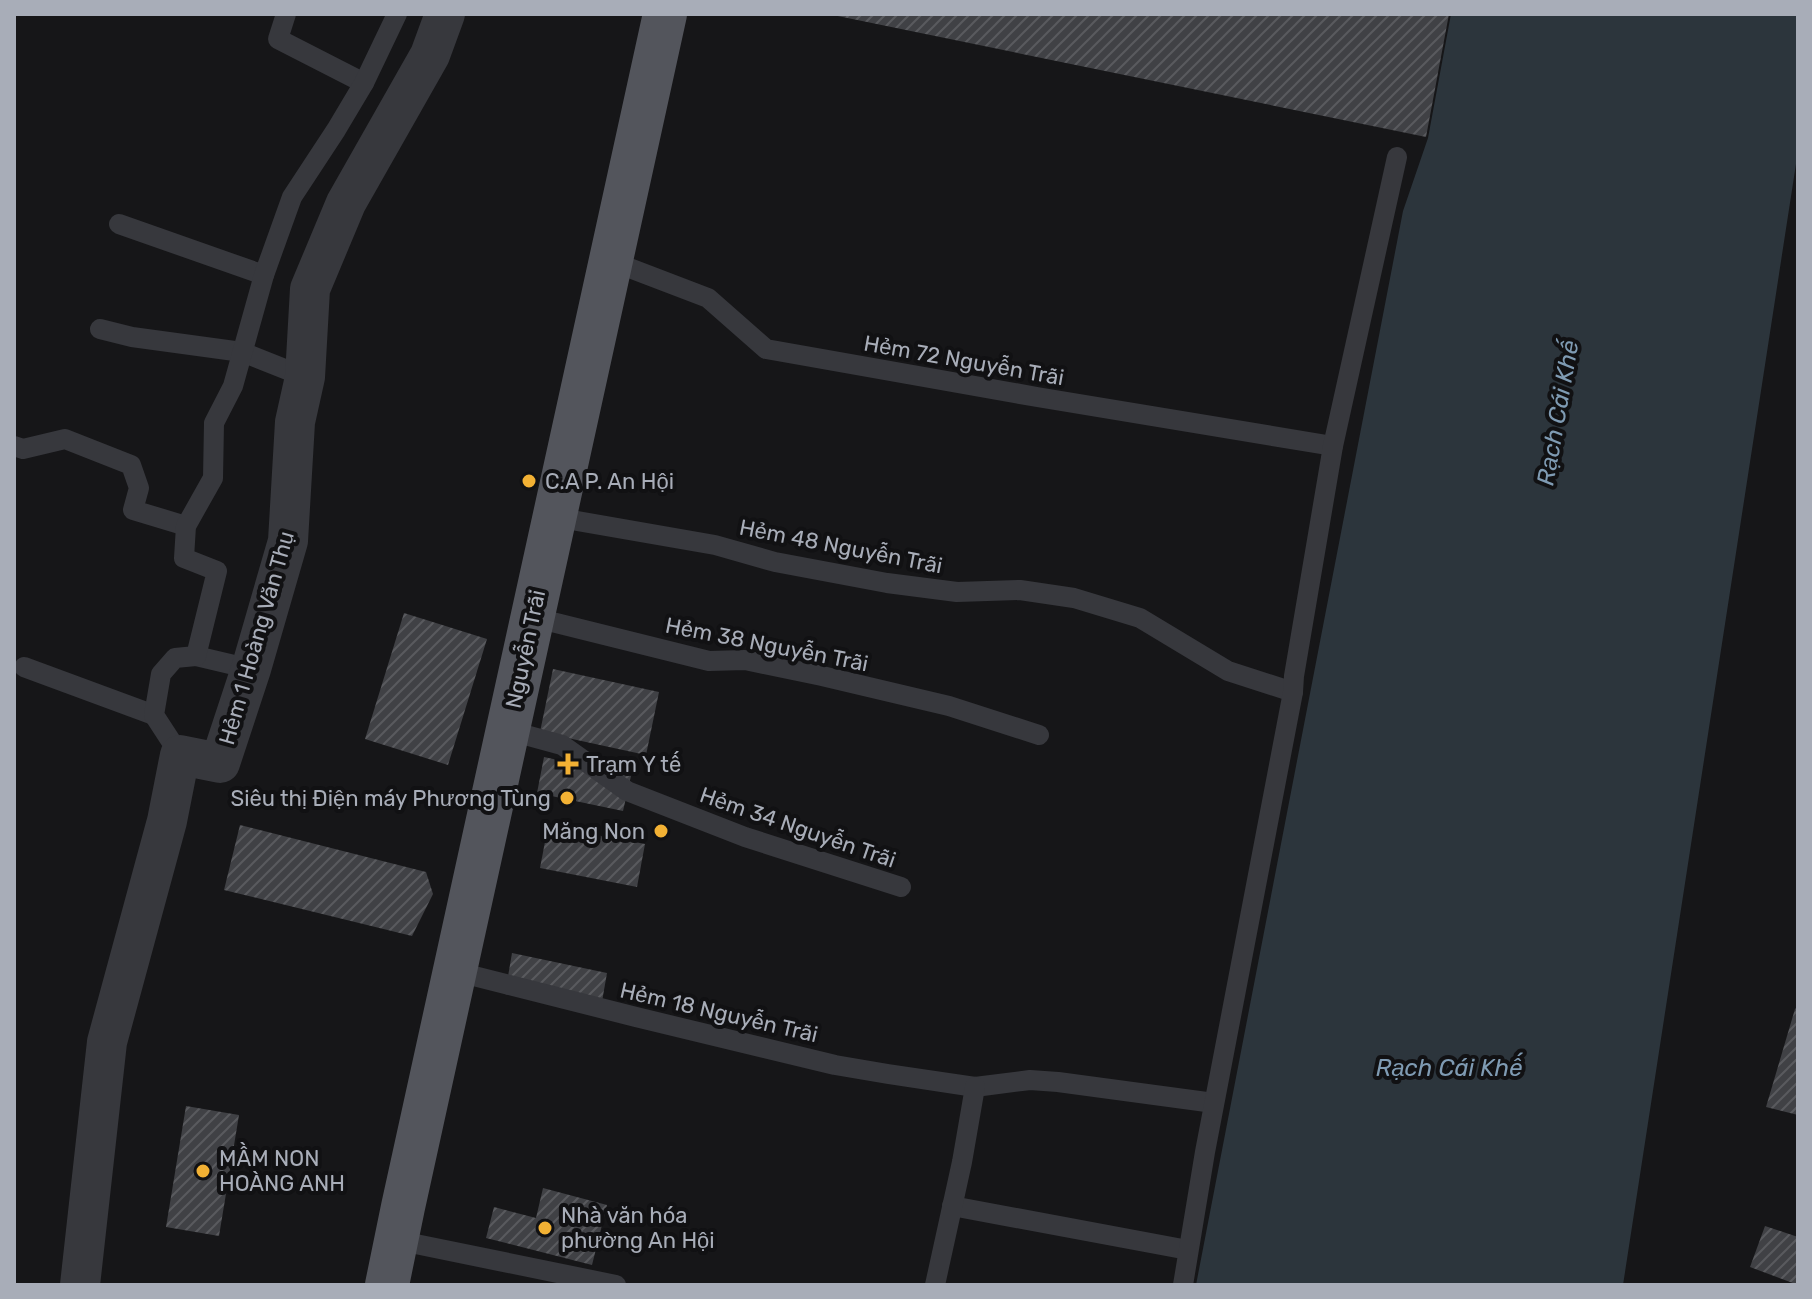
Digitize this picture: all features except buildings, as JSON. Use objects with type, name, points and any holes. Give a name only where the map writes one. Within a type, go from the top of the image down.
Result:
[{"type":"main road","name":"Nguyễn Trãi","points":[[387,1285],[665,14]]},
{"type":"street","name":"Hẻm 1 Hoàng Văn Thụ","points":[[180,755],[220,763],[288,541],[295,422],[305,377],[310,289],[346,203],[430,55],[445,14]]},
{"type":"street","points":[[80,1285],[107,1042],[167,821],[180,755]]},
{"type":"lane","points":[[286,14],[278,39],[364,83]]},
{"type":"lane","points":[[196,656],[217,571],[184,558],[186,526],[213,478],[214,423],[233,386],[264,275],[292,197],[364,83],[397,14]]},
{"type":"lane","points":[[1183,1285],[1214,1103],[1293,692],[1333,446],[1397,157]]},
{"type":"lane","points":[[119,224],[264,275]]},
{"type":"lane","name":"Hẻm 72 Nguyễn Trãi","points":[[611,261],[708,298],[766,349],[1333,446]]},
{"type":"lane","points":[[100,329],[132,337],[242,352],[305,377]]},
{"type":"lane","points":[[14,446],[23,449],[65,439],[131,465],[139,488],[133,510],[186,526]]},
{"type":"lane","name":"Hẻm 48 Nguyễn Trãi","points":[[554,517],[715,545],[775,562],[887,583],[957,592],[1020,590],[1074,598],[1140,618],[1228,671],[1293,692]]},
{"type":"lane","name":"Hẻm 38 Nguyễn Trãi","points":[[532,617],[709,661],[745,660],[836,679],[949,706],[1039,735]]},
{"type":"lane","points":[[154,715],[161,674],[175,658],[196,656],[251,669]]},
{"type":"lane","points":[[24,667],[154,715],[180,755]]},
{"type":"lane","name":"Hẻm 34 Nguyễn Trãi","points":[[507,730],[562,745],[627,791],[745,837],[901,887]]},
{"type":"lane","name":"Hẻm 18 Nguyễn Trãi","points":[[454,971],[835,1065],[975,1087],[1030,1080],[1214,1103]]},
{"type":"lane","points":[[935,1285],[975,1087]]},
{"type":"lane","points":[[952,1206],[1188,1250]]},
{"type":"lane","points":[[396,1240],[616,1285]]},
{"type":"water","name":"Rạch Cái Khế","points":[[1451,14],[1798,14],[1798,151],[1623,1285],[1196,1285],[1403,211],[1428,138]]},
{"type":"place","name":"C.A P. An Hội","points":[[529,481]]},
{"type":"place","name":"Trạm Y tế","points":[[568,764]]},
{"type":"place","name":"Siêu thị Điện máy Phương Tùng","points":[[567,798]]},
{"type":"place","name":"Măng Non","points":[[661,831]]},
{"type":"place","name":"MẦM NON HOÀNG ANH","points":[[203,1171]]},
{"type":"place","name":"Nhà văn hóa phường An Hội","points":[[545,1228]]}]
